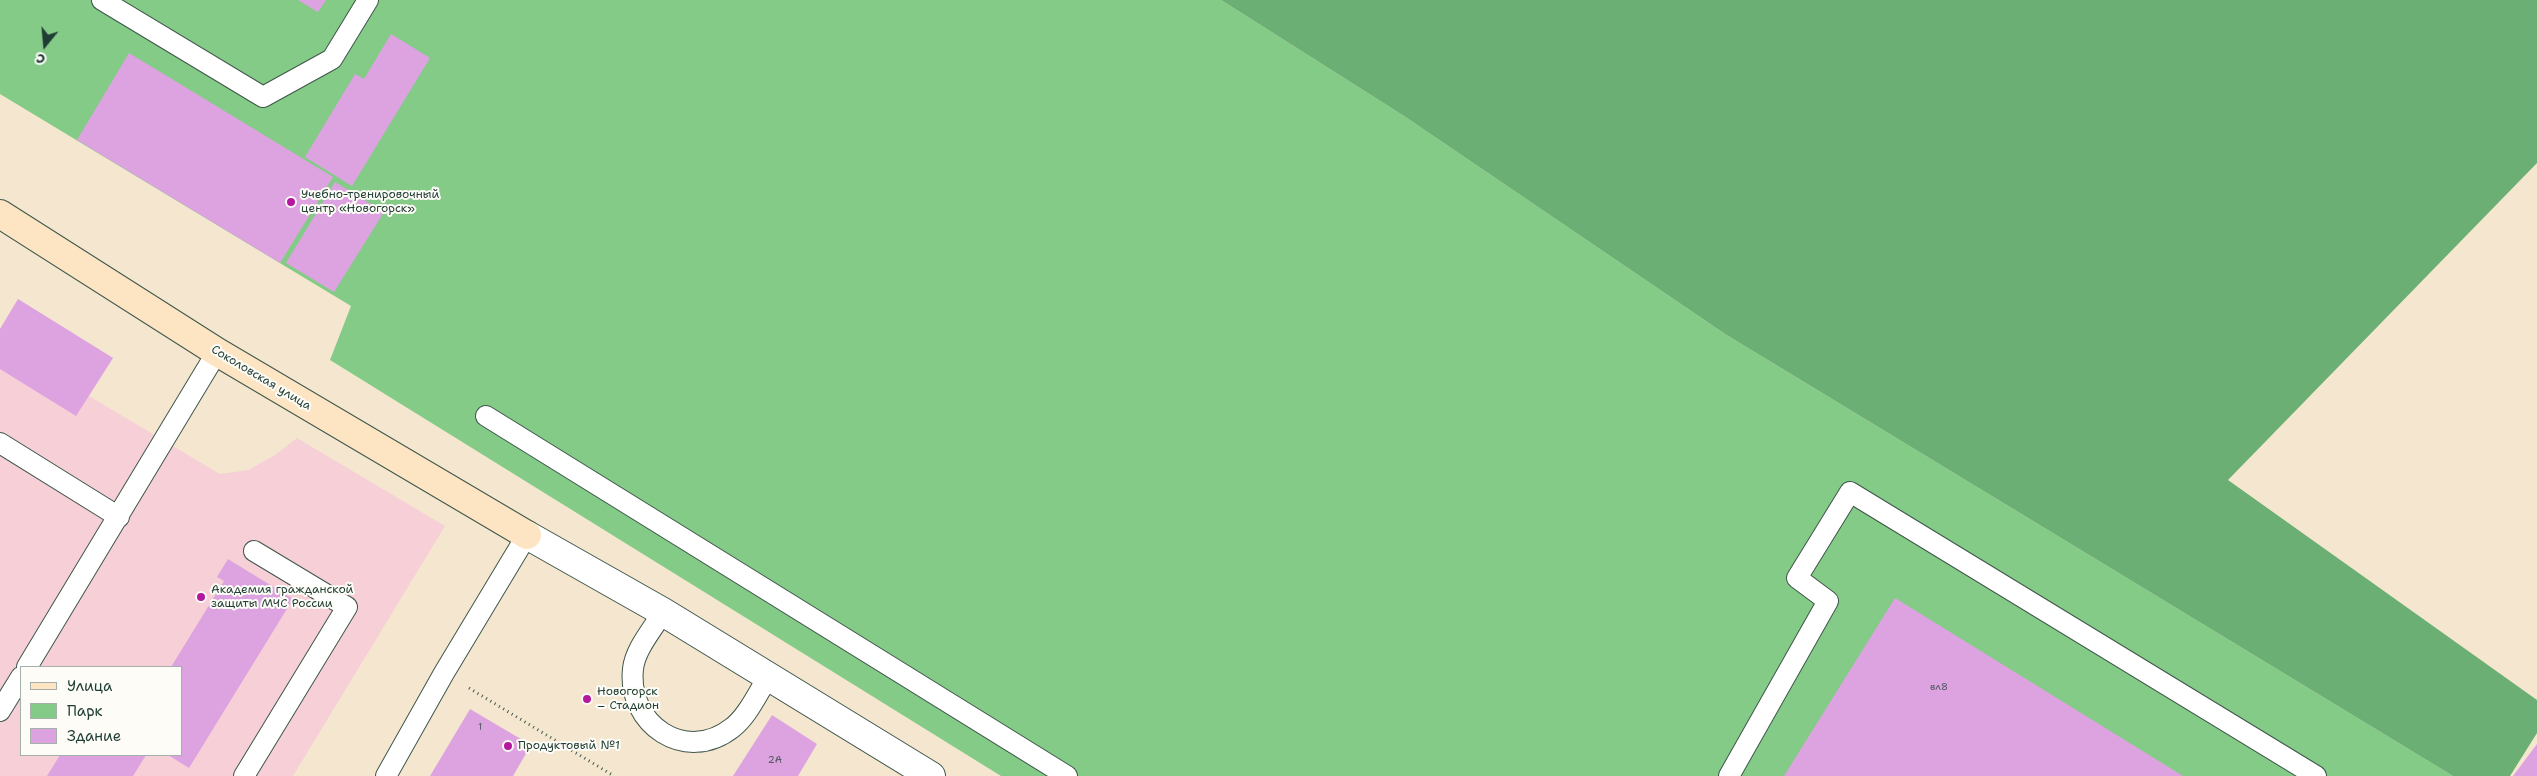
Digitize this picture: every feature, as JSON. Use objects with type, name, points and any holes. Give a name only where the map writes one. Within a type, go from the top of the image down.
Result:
[{"type":"street","name":"Соколовская улица","points":[[0,214],[217,352],[527,535]]},
{"type":"street","points":[[527,535],[663,612],[931,776]]},
{"type":"lane","points":[[102,0],[263,97],[332,59],[368,0]]},
{"type":"lane","points":[[28,666],[217,352]]},
{"type":"lane","points":[[486,416],[1067,776]]},
{"type":"lane","points":[[0,442],[119,516]]},
{"type":"lane","points":[[1728,776],[1828,601],[1797,578],[1850,492],[2316,776]]},
{"type":"lane","points":[[386,776],[444,673],[527,535]]},
{"type":"lane","points":[[244,776],[347,607],[254,551]]},
{"type":"lane","points":[[663,612],[641,647],[633,667],[632,690],[639,710],[653,726],[671,738],[692,742],[713,738],[732,728],[746,711],[769,676]]},
{"type":"lane","points":[[0,711],[20,679]]},
{"type":"path","points":[[444,673],[614,776]]},
{"type":"shaded area","name":"Академия гражданской защиты МЧС России","points":[[18,299],[113,358],[89,396],[220,474],[248,470],[275,455],[297,438],[445,526],[293,776],[0,776],[0,329]]},
{"type":"green space","points":[[0,0],[1221,0],[1404,116],[1725,334],[2453,776],[1001,776],[330,360],[351,306],[0,94]]},
{"type":"green space","points":[[1221,0],[2537,0],[2537,163],[2228,480],[2537,700],[2537,733],[2510,776],[2453,776],[1725,334],[1404,116]]},
{"type":"building","points":[[298,0],[326,0],[318,12]]},
{"type":"building","points":[[391,34],[430,58],[352,186],[305,157],[355,74],[364,79]]},
{"type":"building","points":[[129,53],[333,177],[280,263],[77,140]]},
{"type":"building","points":[[335,182],[384,212],[334,292],[286,263]]},
{"type":"building","points":[[18,299],[113,358],[76,416],[0,369],[0,329]]},
{"type":"building","points":[[228,559],[293,599],[189,768],[170,756],[182,756],[182,666],[172,666],[224,581],[217,577]]},
{"type":"building","points":[[1895,598],[2183,776],[1784,776]]},
{"type":"building","points":[[470,709],[531,745],[513,776],[430,776]]},
{"type":"building","points":[[772,715],[817,744],[798,776],[733,776]]},
{"type":"building","points":[[2537,744],[2537,776],[2513,776]]},
{"type":"building","points":[[59,756],[145,756],[133,776],[47,776]]},
{"type":"place","name":"Учебно-тренировочный центр «Новогорск»","points":[[291,202]]},
{"type":"place","name":"Академия гражданской защиты МЧС России","points":[[201,597]]},
{"type":"place","name":"Новогорск – Стадион","points":[[587,699]]},
{"type":"place","name":"Продуктовый №1","points":[[508,746]]}]
